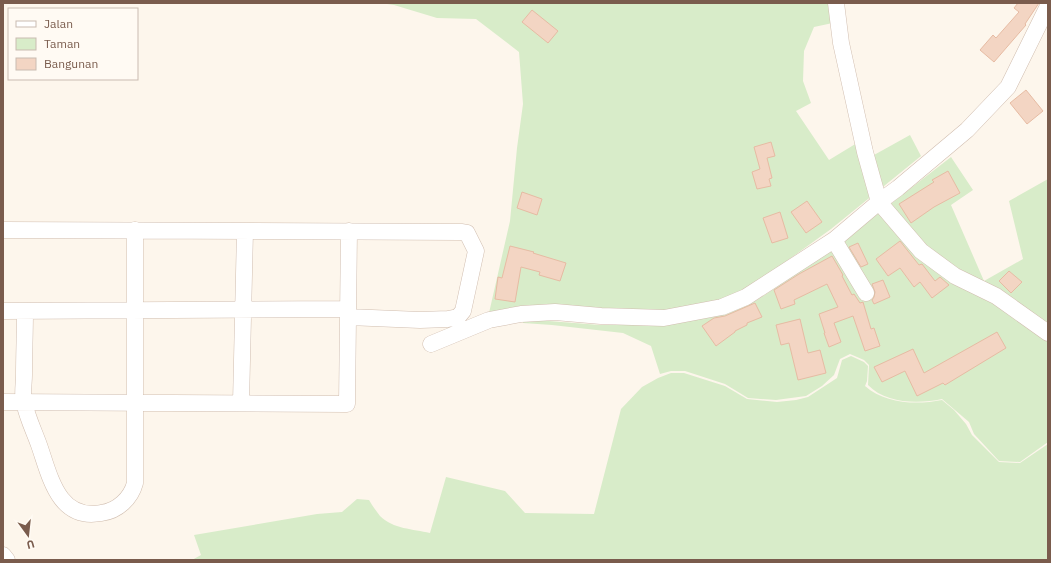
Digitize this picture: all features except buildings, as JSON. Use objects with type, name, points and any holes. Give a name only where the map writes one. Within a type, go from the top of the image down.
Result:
[{"type":"street","points":[[836,3],[841,43],[865,152],[879,202],[921,251],[955,276],[996,296],[1048,332]]},
{"type":"street","points":[[431,344],[489,320],[521,314],[555,312],[601,316],[664,318],[722,307],[746,297],[834,240],[967,130],[1008,87],[1048,6]]},
{"type":"street","points":[[3,230],[461,232],[467,233],[476,251],[464,311],[458,316],[448,319],[420,320],[348,313],[243,310],[3,311]]},
{"type":"street","points":[[25,311],[24,402],[53,487],[57,494],[69,507],[77,511],[93,514],[102,513],[117,507],[129,497],[135,482],[135,230]]},
{"type":"street","points":[[241,403],[245,230]]},
{"type":"street","points":[[3,402],[347,404],[349,231]]},
{"type":"street","points":[[834,240],[866,293]]},
{"type":"street","points":[[3,555],[7,560]]},
{"type":"green space","points":[[380,3],[840,3],[842,21],[814,27],[804,51],[803,81],[811,103],[796,111],[829,160],[857,143],[874,155],[910,135],[921,156],[831,229],[748,289],[722,299],[666,310],[489,313],[510,221],[523,104],[519,52],[476,19],[437,18],[394,5]]},
{"type":"green space","points":[[951,157],[973,190],[951,205],[984,281],[1023,259],[1009,201],[1048,179],[1048,442],[1020,462],[999,461],[974,434],[969,422],[942,399],[923,402],[903,401],[884,396],[875,391],[868,385],[869,365],[864,360],[850,354],[840,359],[834,375],[822,386],[806,396],[776,400],[748,398],[725,384],[685,371],[671,371],[660,374],[651,346],[623,333],[523,323],[523,319],[600,325],[665,325],[727,314],[757,300],[830,251]]},
{"type":"green space","points":[[851,356],[864,362],[868,366],[867,381],[865,386],[873,392],[892,400],[902,402],[932,402],[942,400],[954,410],[966,424],[972,435],[999,462],[1020,463],[1048,444],[1048,560],[192,560],[201,555],[194,535],[317,514],[342,512],[357,499],[369,500],[380,516],[391,524],[430,533],[446,477],[505,491],[525,513],[594,514],[621,409],[642,387],[671,373],[684,373],[725,386],[747,399],[777,402],[796,400],[808,397],[837,378],[842,360]]}]
